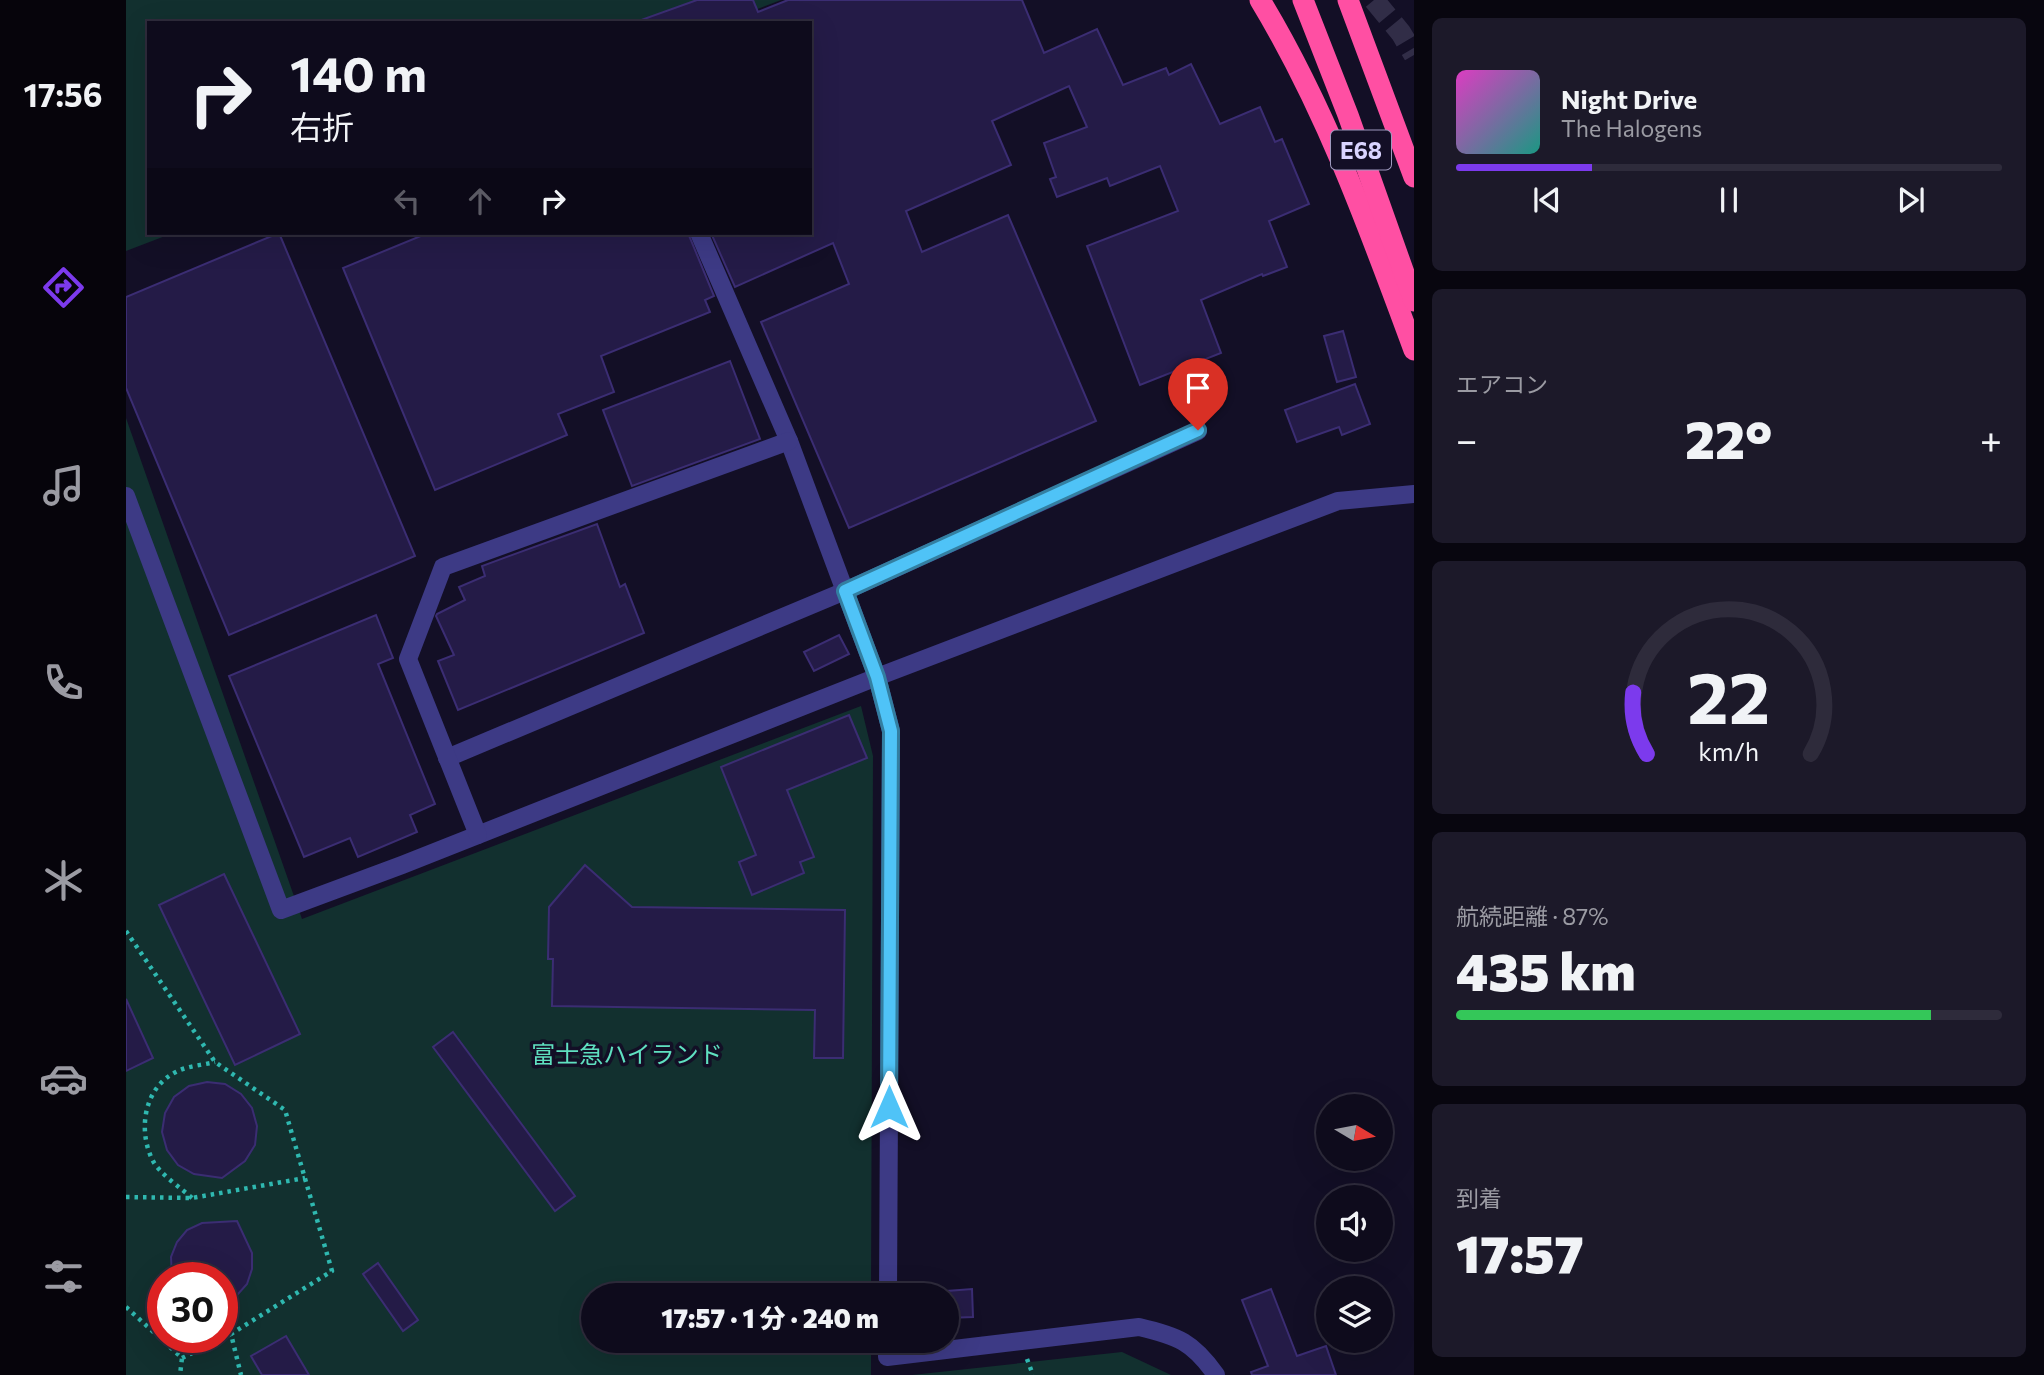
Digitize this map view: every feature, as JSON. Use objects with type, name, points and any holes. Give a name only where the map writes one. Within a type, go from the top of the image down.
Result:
[{"type":"highway","points":[[1259,0],[1282,37],[1319,113],[1368,228],[1414,350]]},
{"type":"highway","name":"E68","points":[[1303,0],[1348,114],[1414,301]]},
{"type":"highway","name":"E68","points":[[1348,0],[1414,177]]},
{"type":"street","points":[[700,235],[789,441],[877,677],[891,731],[888,1283]]},
{"type":"street","points":[[447,758],[845,591],[1198,430]]},
{"type":"street","points":[[478,835],[408,659],[443,567],[789,441]]},
{"type":"street","points":[[126,496],[281,910],[877,677],[1338,501],[1414,494]]},
{"type":"street","points":[[959,1348],[1139,1327],[1172,1335],[1201,1353],[1216,1375]]},
{"type":"street","points":[[887,1353],[887,1357],[921,1353]]},
{"type":"path","points":[[126,931],[215,1062],[285,1110],[332,1271],[238,1330]]},
{"type":"path","points":[[192,1198],[153,1162],[146,1137],[145,1113],[153,1091],[176,1071],[215,1062]]},
{"type":"path","points":[[126,1196],[192,1198],[305,1178]]},
{"type":"path","points":[[126,1307],[183,1358]]},
{"type":"path","points":[[183,1358],[193,1353]]},
{"type":"path","points":[[236,1353],[241,1375]]},
{"type":"path","points":[[180,1375],[183,1358]]},
{"type":"green space","points":[[126,0],[781,0],[726,21],[147,21],[147,235],[168,235],[126,251]]},
{"type":"green space","name":"富士急ハイランド","points":[[126,418],[302,919],[861,706],[873,756],[871,1283],[581,1283],[581,1353],[871,1353],[871,1375],[126,1375]]},
{"type":"green space","points":[[1122,1352],[1171,1375],[912,1375]]},
{"type":"building","points":[[697,0],[753,0],[758,12],[788,0],[1022,0],[1044,53],[1097,29],[1123,85],[1166,68],[1169,75],[1191,64],[1220,124],[1260,107],[1275,142],[1282,139],[1309,204],[1269,221],[1287,267],[1263,276],[1262,274],[1201,300],[1221,353],[1140,385],[1087,246],[1178,211],[1160,166],[1110,186],[1107,178],[1057,197],[1050,179],[1056,177],[1044,143],[1087,127],[1069,86],[992,121],[1011,165],[906,211],[922,252],[1008,215],[1096,421],[849,528],[761,322],[849,284],[833,243],[735,287],[712,235],[812,235],[812,21],[641,20]]},
{"type":"building","points":[[274,235],[280,235],[415,556],[229,635],[126,388],[126,297]]},
{"type":"building","points":[[423,235],[689,235],[714,296],[705,300],[710,312],[601,356],[614,392],[558,414],[567,435],[435,490],[343,268]]},
{"type":"building","points":[[1343,331],[1356,377],[1337,382],[1324,336]]},
{"type":"building","points":[[730,361],[760,439],[632,486],[603,410]]},
{"type":"building","points":[[1355,384],[1370,424],[1342,435],[1339,427],[1297,442],[1285,410]]},
{"type":"building","points":[[597,524],[620,587],[625,584],[644,633],[458,710],[438,661],[454,655],[437,614],[465,600],[459,587],[485,576],[482,566]]},
{"type":"building","points":[[376,615],[393,658],[378,664],[435,804],[410,815],[417,832],[358,857],[350,838],[304,857],[229,676]]},
{"type":"building","points":[[839,635],[849,654],[814,671],[804,652]]},
{"type":"building","points":[[849,715],[867,758],[787,790],[814,857],[800,862],[804,873],[752,895],[739,862],[756,855],[721,767]]},
{"type":"building","points":[[585,865],[632,907],[845,910],[843,1058],[814,1058],[815,1010],[552,1006],[553,959],[548,959],[549,907]]},
{"type":"building","points":[[224,874],[300,1034],[235,1065],[159,905]]},
{"type":"building","points":[[126,999],[153,1058],[126,1071]]},
{"type":"building","points":[[453,1032],[575,1196],[555,1211],[433,1047]]},
{"type":"building","points":[[207,1082],[225,1084],[241,1094],[252,1108],[257,1126],[255,1145],[245,1161],[222,1178],[194,1174],[178,1165],[167,1150],[162,1132],[165,1113],[174,1097],[189,1086]]},
{"type":"building","points":[[237,1221],[252,1253],[252,1269],[247,1284],[238,1294],[238,1262],[171,1262],[177,1242],[187,1230],[202,1223]]},
{"type":"building","points":[[378,1263],[418,1320],[403,1331],[363,1274]]},
{"type":"building","points":[[972,1289],[973,1317],[959,1318],[959,1290]]},
{"type":"building","points":[[1271,1289],[1297,1356],[1316,1349],[1316,1353],[1328,1353],[1336,1375],[1252,1375],[1251,1372],[1268,1366],[1242,1300]]},
{"type":"building","points":[[286,1336],[309,1375],[262,1375],[251,1356]]},
{"type":"tunnel","points":[[1374,0],[1401,33],[1414,55]]},
{"type":"route","points":[[889,1107],[891,731],[877,677],[845,591],[1198,430]]}]
